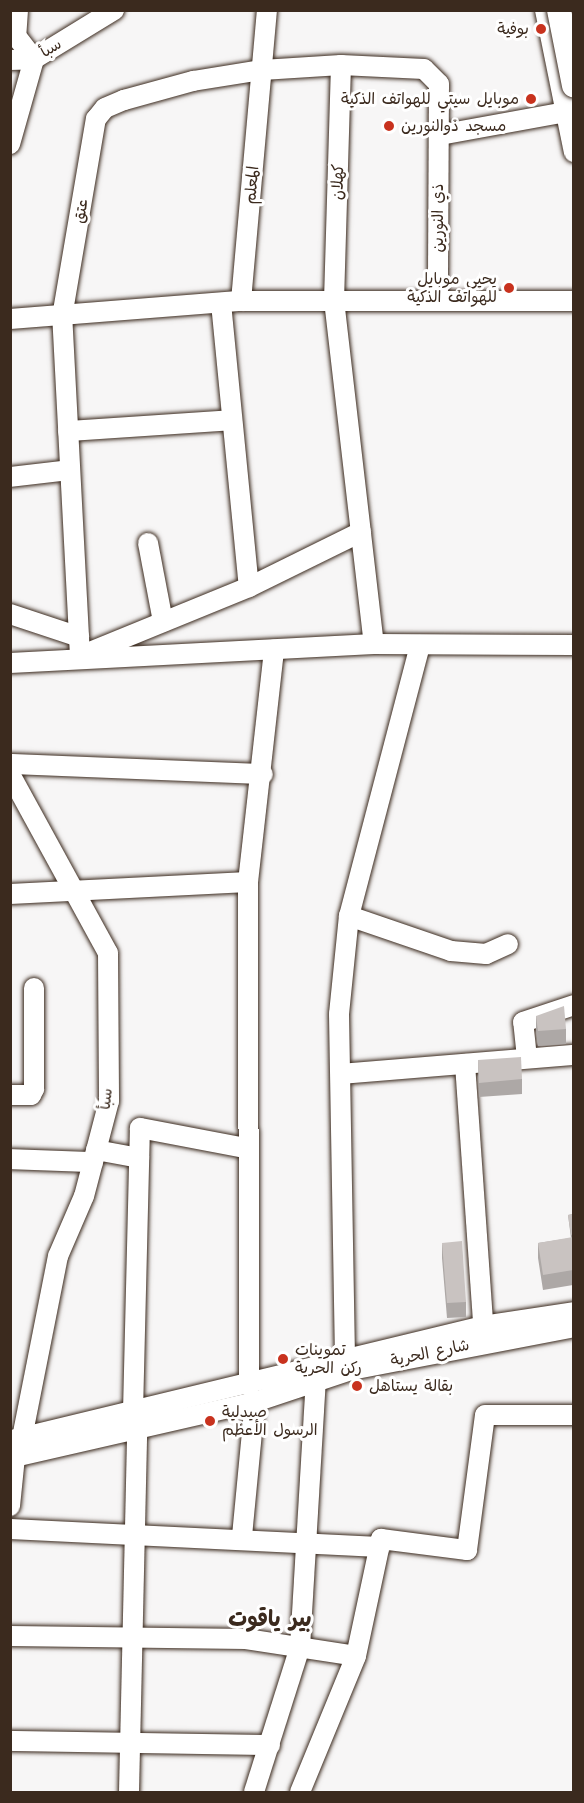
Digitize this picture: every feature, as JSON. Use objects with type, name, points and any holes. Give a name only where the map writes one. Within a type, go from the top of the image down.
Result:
[{"type":"main road","points":[[559,10],[573,86]]},
{"type":"main road","points":[[563,38],[569,10]]},
{"type":"street","points":[[18,10],[16,36],[34,59]]},
{"type":"street","name":"سبأ","points":[[10,144],[34,59],[114,10]]},
{"type":"street","name":"المعلم","points":[[241,301],[267,10]]},
{"type":"street","points":[[545,10],[563,38]]},
{"type":"street","points":[[573,25],[558,29],[563,38],[565,112],[573,152]]},
{"type":"street","points":[[10,60],[34,59]]},
{"type":"street","points":[[262,70],[341,65]]},
{"type":"street","name":"ذي النورين","points":[[341,65],[424,69],[434,75],[439,135],[438,301]]},
{"type":"street","name":"كهلان","points":[[341,65],[334,300],[374,644]]},
{"type":"street","name":"عتق","points":[[80,647],[62,317],[96,118],[105,108],[193,81],[262,70]]},
{"type":"street","points":[[439,135],[565,112]]},
{"type":"street","points":[[10,319],[62,317],[241,301],[573,301]]},
{"type":"street","points":[[221,303],[249,587]]},
{"type":"street","points":[[68,431],[232,420]]},
{"type":"street","points":[[10,477],[70,470]]},
{"type":"street","points":[[10,663],[80,647],[163,622],[249,587],[361,532]]},
{"type":"street","points":[[148,543],[163,622]]},
{"type":"street","points":[[10,614],[80,647],[274,648],[374,644],[573,645]]},
{"type":"street","points":[[345,1358],[339,1014],[349,916],[420,645]]},
{"type":"street","points":[[242,1536],[252,1394],[245,1148],[248,882],[263,774],[274,648]]},
{"type":"street","points":[[10,764],[263,774]]},
{"type":"street","name":"سبأ","points":[[10,774],[108,953],[109,1101],[94,1156],[58,1256],[15,1448],[10,1506]]},
{"type":"street","points":[[10,894],[73,889],[248,882]]},
{"type":"street","points":[[349,916],[451,951],[486,954],[508,944]]},
{"type":"street","points":[[10,1095],[31,1095],[34,1089],[34,988]]},
{"type":"street","points":[[527,1058],[523,1022],[573,1005]]},
{"type":"street","points":[[341,1074],[573,1055]]},
{"type":"street","points":[[465,1064],[484,1333]]},
{"type":"street","points":[[129,1792],[140,1128],[245,1148]]},
{"type":"street","points":[[10,1159],[94,1156],[139,1158]]},
{"type":"street","points":[[252,1394],[345,1358],[484,1333],[573,1311]]},
{"type":"street","name":"شارع الحرية","points":[[15,1448],[316,1380],[484,1333],[573,1327]]},
{"type":"street","points":[[254,1792],[300,1647],[310,1540],[316,1380]]},
{"type":"street","points":[[300,1792],[356,1656],[381,1539],[467,1550],[485,1415],[573,1415]]},
{"type":"street","points":[[10,1529],[242,1536],[380,1547]]},
{"type":"street","points":[[10,1636],[131,1635],[300,1647],[356,1656]]},
{"type":"street","points":[[10,1741],[270,1745]]},
{"type":"building","points":[[564,1006],[566,1029],[538,1031],[536,1016]]},
{"type":"building","points":[[521,1057],[522,1079],[479,1083],[478,1060]]},
{"type":"building","points":[[573,1214],[573,1234],[571,1235],[568,1215]]},
{"type":"building","points":[[573,1237],[573,1270],[543,1275],[538,1243]]},
{"type":"building","points":[[462,1241],[466,1302],[447,1303],[442,1243]]},
{"type":"place","name":"بوفية","points":[[541,29]]},
{"type":"place","name":"موبايل سيتي للهواتف الذكية","points":[[531,99]]},
{"type":"place","name":"مسجد ذوالنورين","points":[[389,126]]},
{"type":"place","name":"يحيى موبايل للهواتف الذكية","points":[[509,288]]},
{"type":"place","name":"تموينات ركن الحرية","points":[[283,1359]]},
{"type":"place","name":"بقالة يستاهل","points":[[357,1386]]},
{"type":"place","name":"صيدلية الرسول الأعظم","points":[[210,1421]]},
{"type":"district","name":"بير ياقوت","points":[[270,1620]]}]
